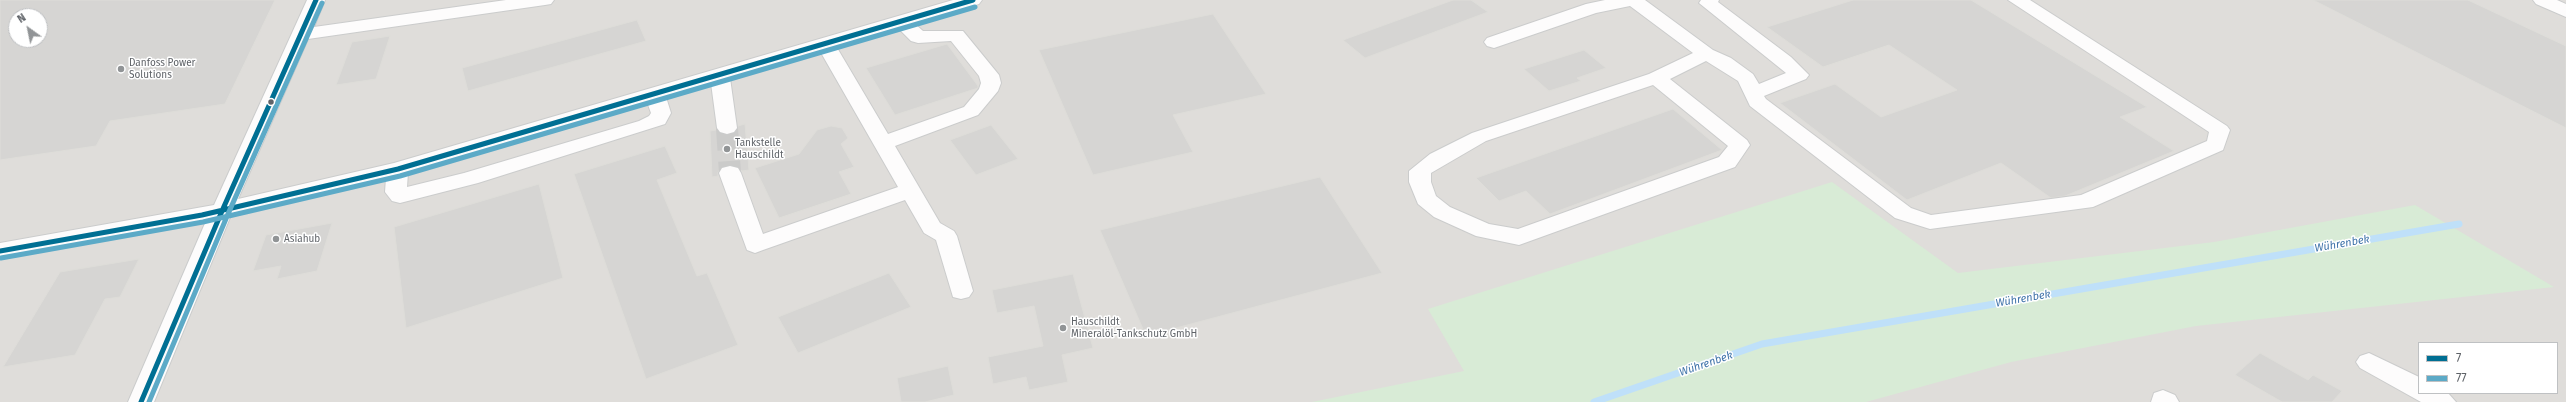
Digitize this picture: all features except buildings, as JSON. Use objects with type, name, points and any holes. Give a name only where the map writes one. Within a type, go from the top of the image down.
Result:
[{"type":"street","points":[[141,402],[222,211],[316,0]]},
{"type":"street","points":[[301,34],[446,7],[545,0]]},
{"type":"street","points":[[0,251],[222,211],[398,169],[901,21],[920,7],[973,0]]},
{"type":"street","points":[[1494,42],[1592,8],[1633,0],[1746,78],[1757,102],[1903,213],[1930,222],[2085,202],[2216,145],[2220,130],[2017,0]]},
{"type":"street","points":[[1710,0],[1708,3],[1784,61],[1799,75],[1753,93]]},
{"type":"street","points":[[2542,0],[2566,11]]},
{"type":"street","points":[[882,143],[972,111],[988,91],[991,83],[989,75],[956,35],[918,37],[901,21]]},
{"type":"street","points":[[826,43],[909,191],[932,228],[946,236],[961,291]]},
{"type":"street","points":[[1656,78],[1740,145],[1727,162],[1519,237],[1484,231],[1442,212],[1426,199],[1420,182],[1420,171],[1437,159],[1479,137],[1715,58]]},
{"type":"street","points":[[720,75],[726,128]]},
{"type":"street","points":[[398,169],[396,192],[400,196],[470,178],[646,125],[658,120],[661,113],[655,94]]},
{"type":"street","points":[[730,173],[756,244],[909,191]]},
{"type":"street","points":[[2369,362],[2418,388]]},
{"type":"street","points":[[2428,394],[2443,402]]},
{"type":"shaded area","points":[[0,0],[2566,0],[2566,402],[0,402]]},
{"type":"green space","points":[[1832,182],[1958,273],[2214,242],[2415,205],[2554,287],[2196,326],[2011,362],[1866,402],[1312,402],[1464,371],[1428,309]]},
{"type":"waterway","name":"Wührenbek","points":[[1594,402],[1762,344],[2459,224]]},
{"type":"tunnel","points":[[727,128],[730,173]]},
{"type":"transit line","name":"7","points":[[141,402],[222,211],[316,0]]},
{"type":"transit line","name":"7","points":[[0,251],[202,215],[398,169],[973,0]]},
{"type":"transit line","name":"77","points":[[149,402],[228,214],[322,3]]},
{"type":"transit line","name":"77","points":[[1,258],[203,222],[400,176],[975,7]]},
{"type":"place","name":"Danfoss Power Solutions","points":[[121,69]]},
{"type":"place","name":"Tankstelle Hauschildt","points":[[727,149]]},
{"type":"place","name":"Asiahub","points":[[276,239]]},
{"type":"place","name":"Hauschildt Mineralöl-Tankschutz GmbH","points":[[1063,328]]}]
